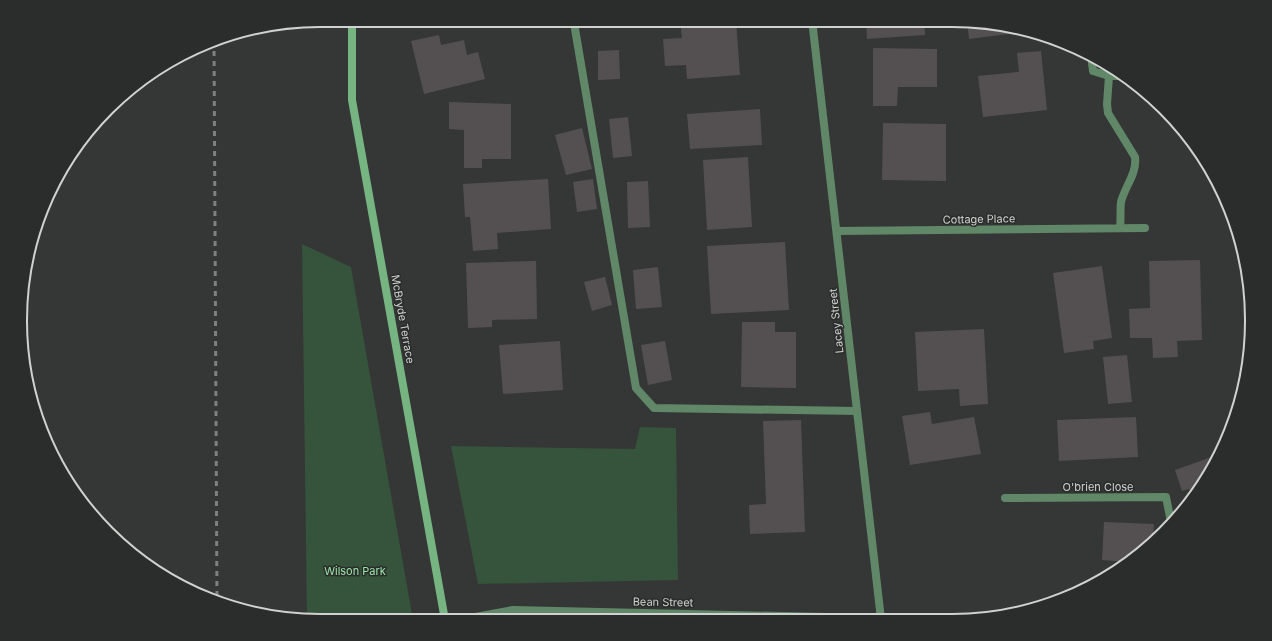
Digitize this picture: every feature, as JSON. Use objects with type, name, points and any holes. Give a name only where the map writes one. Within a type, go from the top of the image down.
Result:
[{"type":"main road","name":"McBryde Terrace","points":[[352,27],[352,100],[444,614]]},
{"type":"street","points":[[575,27],[636,388],[654,408],[857,411]]},
{"type":"street","name":"Lacey Street","points":[[813,27],[881,614]]},
{"type":"street","points":[[1092,63],[1093,71],[1109,76],[1115,76]]},
{"type":"street","points":[[1109,76],[1107,104],[1108,113],[1135,157],[1136,164],[1133,175],[1121,202],[1120,228]]},
{"type":"street","name":"Cottage Place","points":[[837,231],[1145,228]]},
{"type":"street","name":"O'brien Close","points":[[1005,498],[1166,497],[1170,516]]},
{"type":"street","name":"Bean Street","points":[[491,614],[513,610],[697,614]]},
{"type":"green space","name":"Wilson Park","points":[[302,244],[351,267],[412,614],[307,613]]},
{"type":"green space","points":[[640,427],[676,428],[678,580],[478,584],[451,446],[635,449]]},
{"type":"building","points":[[681,27],[737,27],[740,75],[687,79],[686,65],[665,66],[663,39],[682,38]]},
{"type":"building","points":[[866,27],[924,27],[925,35],[867,39]]},
{"type":"building","points":[[968,28],[1012,34],[969,39]]},
{"type":"building","points":[[439,35],[441,45],[464,40],[467,55],[478,52],[485,79],[424,94],[411,41]]},
{"type":"building","points":[[873,48],[937,49],[937,87],[898,87],[897,106],[873,106]]},
{"type":"building","points":[[619,50],[620,79],[598,80],[598,51]]},
{"type":"building","points":[[1041,51],[1047,110],[983,117],[978,76],[1019,72],[1017,53]]},
{"type":"building","points":[[449,102],[511,104],[511,159],[482,159],[482,168],[464,168],[464,130],[449,129]]},
{"type":"building","points":[[760,109],[762,145],[690,149],[687,114]]},
{"type":"building","points":[[628,117],[632,156],[613,158],[609,119]]},
{"type":"building","points":[[883,123],[946,124],[946,181],[882,180]]},
{"type":"building","points":[[582,128],[592,169],[566,175],[555,135]]},
{"type":"building","points":[[748,157],[752,227],[707,230],[703,160]]},
{"type":"building","points":[[548,179],[551,229],[497,233],[498,249],[473,251],[470,217],[465,217],[463,184]]},
{"type":"building","points":[[593,179],[597,209],[577,212],[573,182]]},
{"type":"building","points":[[648,181],[650,227],[628,228],[627,182]]},
{"type":"building","points":[[785,242],[789,310],[711,314],[707,246]]},
{"type":"building","points":[[1200,260],[1202,340],[1177,341],[1178,357],[1153,358],[1152,338],[1130,338],[1129,309],[1150,308],[1149,261]]},
{"type":"building","points":[[536,261],[537,319],[492,320],[492,327],[468,328],[466,263]]},
{"type":"building","points":[[1102,266],[1112,338],[1093,341],[1094,349],[1064,353],[1053,273]]},
{"type":"building","points":[[658,267],[662,307],[636,309],[633,270]]},
{"type":"building","points":[[605,277],[612,305],[592,311],[584,282]]},
{"type":"building","points":[[742,322],[775,322],[775,332],[796,332],[796,388],[741,387]]},
{"type":"building","points":[[984,329],[988,404],[960,406],[959,389],[918,391],[915,332]]},
{"type":"building","points":[[560,341],[563,390],[503,394],[499,345]]},
{"type":"building","points":[[665,341],[672,380],[648,385],[641,345]]},
{"type":"building","points":[[1127,355],[1132,402],[1108,404],[1103,357]]},
{"type":"building","points":[[930,412],[932,424],[974,417],[981,454],[910,465],[902,416]]},
{"type":"building","points":[[1136,417],[1138,457],[1059,461],[1057,420]]},
{"type":"building","points":[[801,420],[805,532],[750,534],[749,505],[766,504],[763,421]]},
{"type":"building","points":[[1211,457],[1190,492],[1189,489],[1182,491],[1175,470]]},
{"type":"building","points":[[1104,522],[1154,524],[1153,533],[1120,561],[1102,560]]},
{"type":"railway","points":[[214,47],[217,595]]}]
